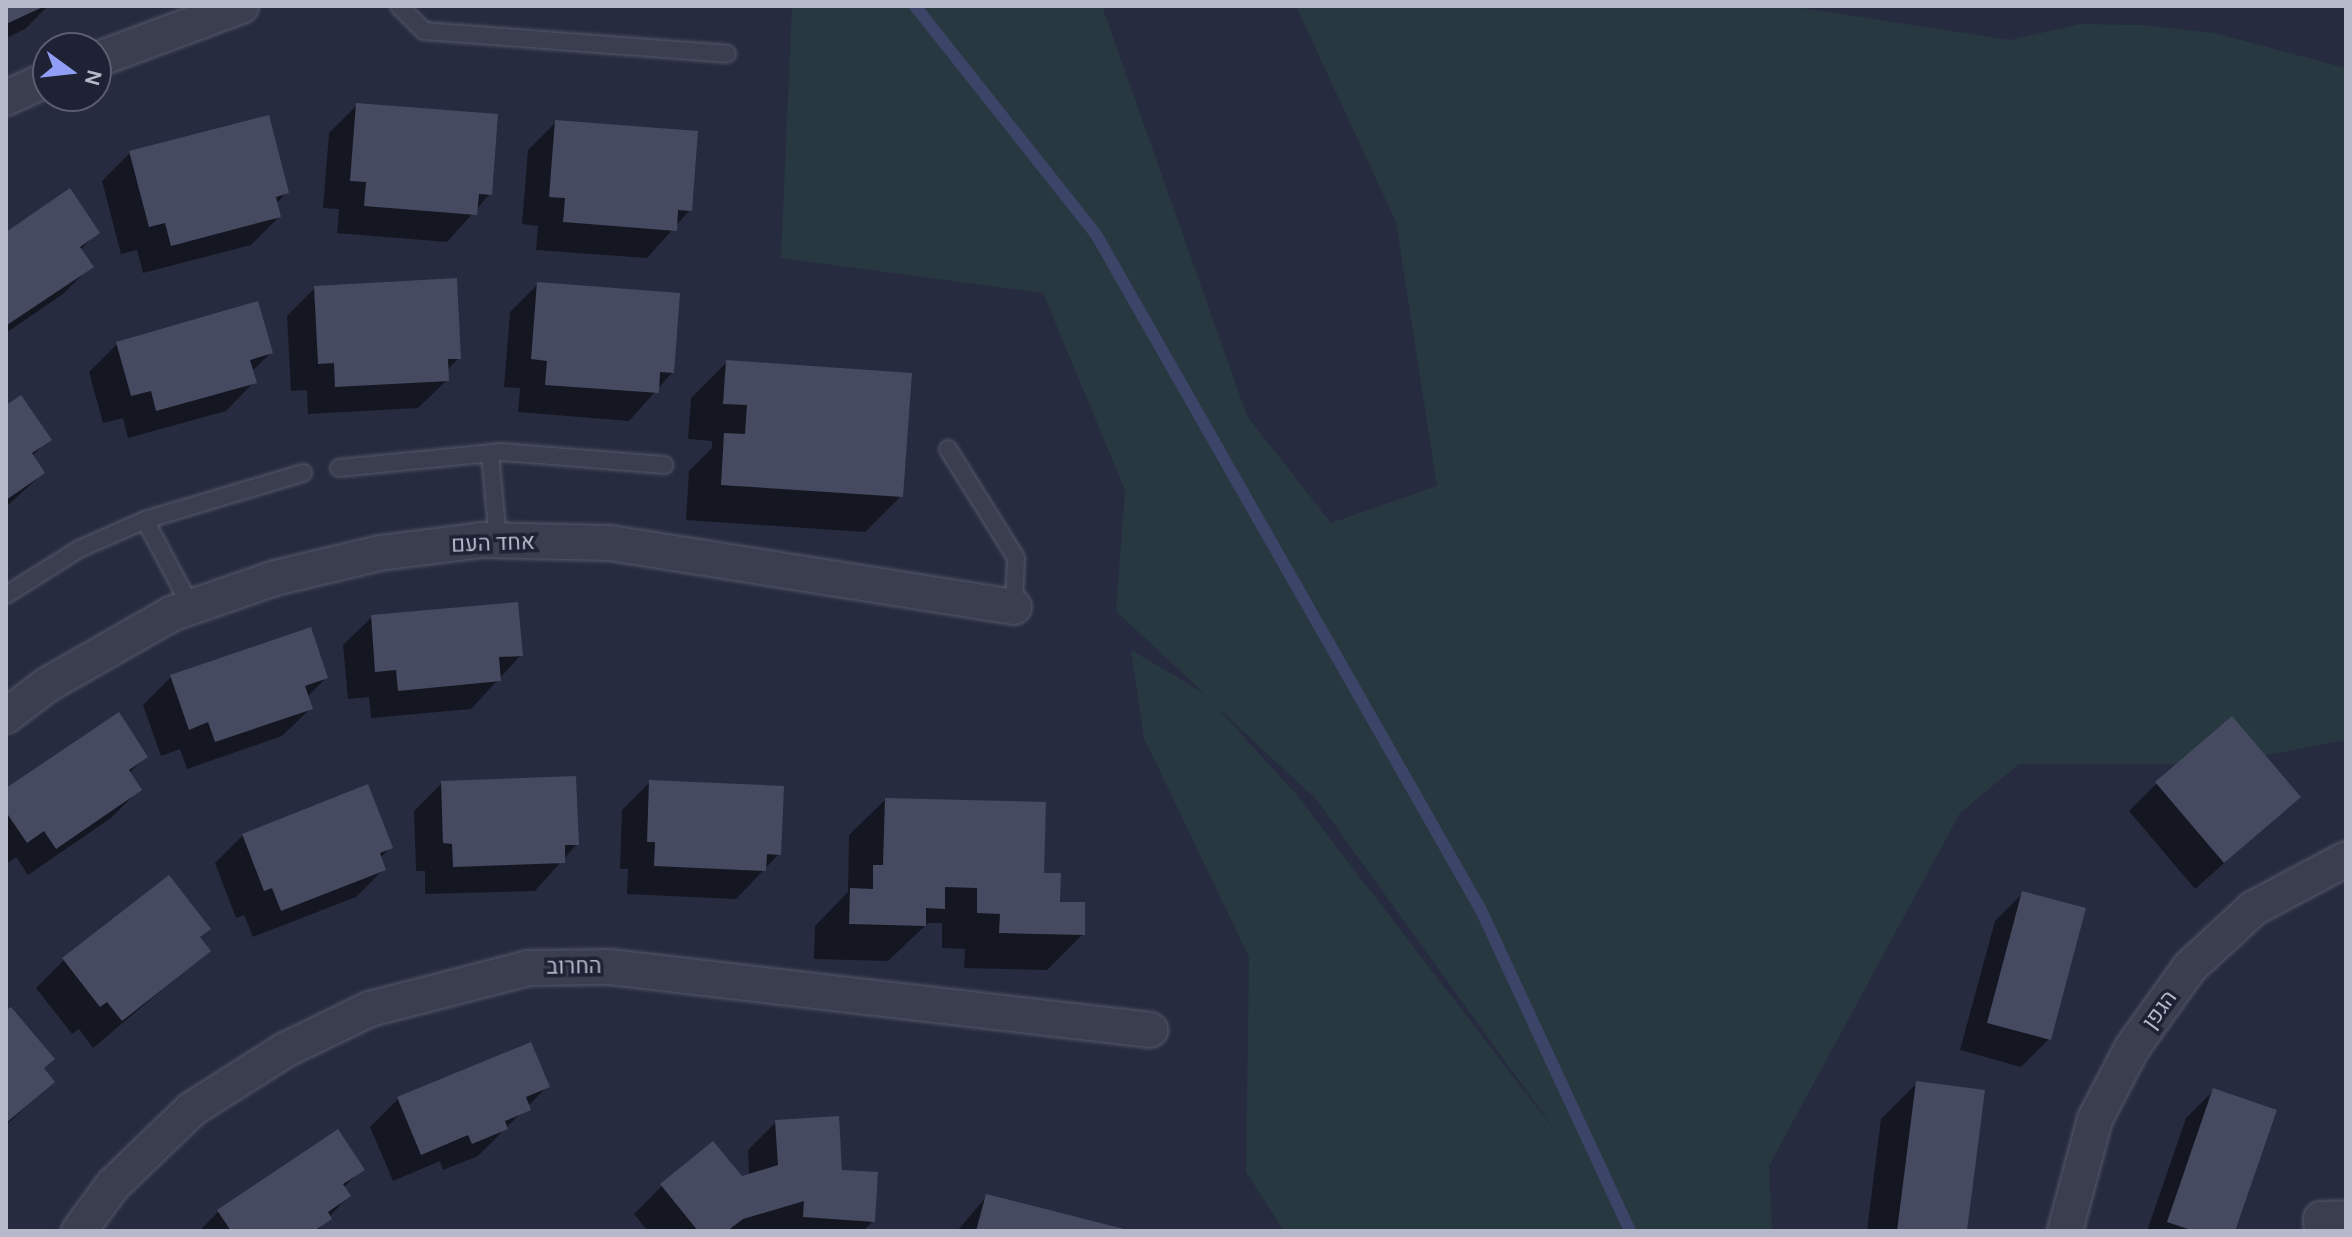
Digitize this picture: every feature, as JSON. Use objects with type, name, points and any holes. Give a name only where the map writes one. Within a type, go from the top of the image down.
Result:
[{"type":"street","points":[[112,54],[241,6]]},
{"type":"street","points":[[6,98],[32,86]]},
{"type":"street","name":"אחד העם","points":[[6,716],[121,639],[191,607],[275,578],[380,553],[498,540],[610,543],[1014,607]]},
{"type":"street","name":"הגפן","points":[[2065,1231],[2095,1119],[2132,1048],[2190,967],[2254,908],[2346,859]]},
{"type":"street","name":"החרוב","points":[[79,1231],[113,1185],[192,1109],[285,1050],[370,1009],[528,968],[610,967],[1150,1030]]},
{"type":"street","points":[[2322,1231],[2321,1219],[2346,1218]]},
{"type":"lane","points":[[399,6],[424,31],[727,54]]},
{"type":"lane","points":[[948,449],[1016,558],[1014,607]]},
{"type":"lane","points":[[339,468],[490,453],[664,465]]},
{"type":"lane","points":[[490,453],[498,540]]},
{"type":"lane","points":[[6,595],[79,549],[145,520],[303,473]]},
{"type":"lane","points":[[145,520],[191,607]]},
{"type":"shaded area","points":[[792,6],[1102,6],[1247,416],[1331,523],[1437,486],[1396,222],[1296,6],[1789,6],[2010,40],[2081,24],[2142,25],[2214,33],[2346,68],[2346,740],[2218,764],[2019,764],[1960,813],[1769,1166],[1772,1231],[1284,1231],[1246,1172],[1249,957],[1144,738],[1131,650],[1205,694],[1116,611],[1125,490],[1043,293],[781,258]],"holes":[[[1214,704],[1316,799],[1562,1140],[1295,793]]]},
{"type":"building","points":[[6,6],[45,6],[6,24]]},
{"type":"building","points":[[356,103],[498,114],[492,195],[479,194],[477,215],[364,206],[366,182],[350,181]]},
{"type":"building","points":[[269,115],[289,193],[276,197],[281,217],[171,246],[165,223],[149,227],[129,151]]},
{"type":"building","points":[[555,120],[698,131],[692,211],[678,210],[677,231],[563,222],[565,198],[549,197]]},
{"type":"building","points":[[70,188],[100,233],[80,247],[94,267],[7,325],[6,232]]},
{"type":"building","points":[[457,278],[461,359],[448,359],[449,381],[335,387],[334,363],[318,364],[314,286]]},
{"type":"building","points":[[537,282],[680,293],[674,373],[660,372],[659,393],[545,385],[547,361],[531,359]]},
{"type":"building","points":[[258,301],[273,353],[250,360],[257,383],[156,411],[151,391],[131,396],[116,342]]},
{"type":"building","points":[[726,360],[912,373],[903,497],[721,485],[724,433],[745,434],[747,405],[723,404]]},
{"type":"building","points":[[21,395],[52,440],[32,453],[45,473],[6,500],[6,405]]},
{"type":"building","points":[[518,602],[523,656],[499,657],[501,681],[398,691],[396,670],[375,672],[371,615]]},
{"type":"building","points":[[311,627],[328,678],[305,686],[313,709],[215,742],[208,722],[189,730],[170,675]]},
{"type":"building","points":[[119,712],[148,757],[129,770],[142,790],[56,849],[44,831],[27,843],[6,812],[6,788]]},
{"type":"building","points":[[2232,716],[2301,797],[2224,863],[2155,782]]},
{"type":"building","points":[[576,776],[579,845],[565,845],[565,863],[453,867],[452,844],[443,843],[441,781]]},
{"type":"building","points":[[649,780],[784,786],[781,855],[767,854],[766,871],[654,866],[655,842],[647,842]]},
{"type":"building","points":[[368,784],[393,848],[380,853],[386,870],[281,911],[272,888],[264,891],[242,834]]},
{"type":"building","points":[[885,798],[1046,802],[1044,873],[1061,873],[1060,902],[1085,902],[1085,935],[999,933],[1000,914],[977,913],[977,888],[945,887],[945,909],[926,908],[926,926],[849,924],[850,888],[873,889],[873,865],[883,865]]},
{"type":"building","points":[[169,875],[211,929],[200,937],[211,951],[122,1021],[107,1002],[100,1007],[62,958]]},
{"type":"building","points":[[2022,891],[2086,908],[2051,1040],[1987,1023]]},
{"type":"building","points":[[11,1007],[55,1059],[44,1068],[55,1082],[6,1123],[6,1010]]},
{"type":"building","points":[[531,1042],[550,1087],[526,1097],[531,1110],[505,1121],[508,1129],[472,1144],[468,1135],[421,1155],[397,1097]]},
{"type":"building","points":[[1916,1081],[1985,1090],[1967,1231],[1897,1231]]},
{"type":"building","points":[[2213,1088],[2277,1110],[2235,1231],[2194,1231],[2167,1222]]},
{"type":"building","points":[[839,1116],[842,1170],[878,1172],[875,1222],[803,1217],[804,1201],[743,1219],[727,1231],[698,1231],[660,1184],[713,1141],[742,1176],[778,1165],[775,1120]]},
{"type":"building","points":[[338,1129],[365,1170],[343,1184],[351,1196],[328,1212],[332,1219],[314,1231],[231,1231],[217,1210]]},
{"type":"building","points":[[986,1194],[1128,1230],[1128,1231],[976,1231]]},
{"type":"waterway","points":[[915,6],[1097,236],[1481,910],[1630,1231]]}]
